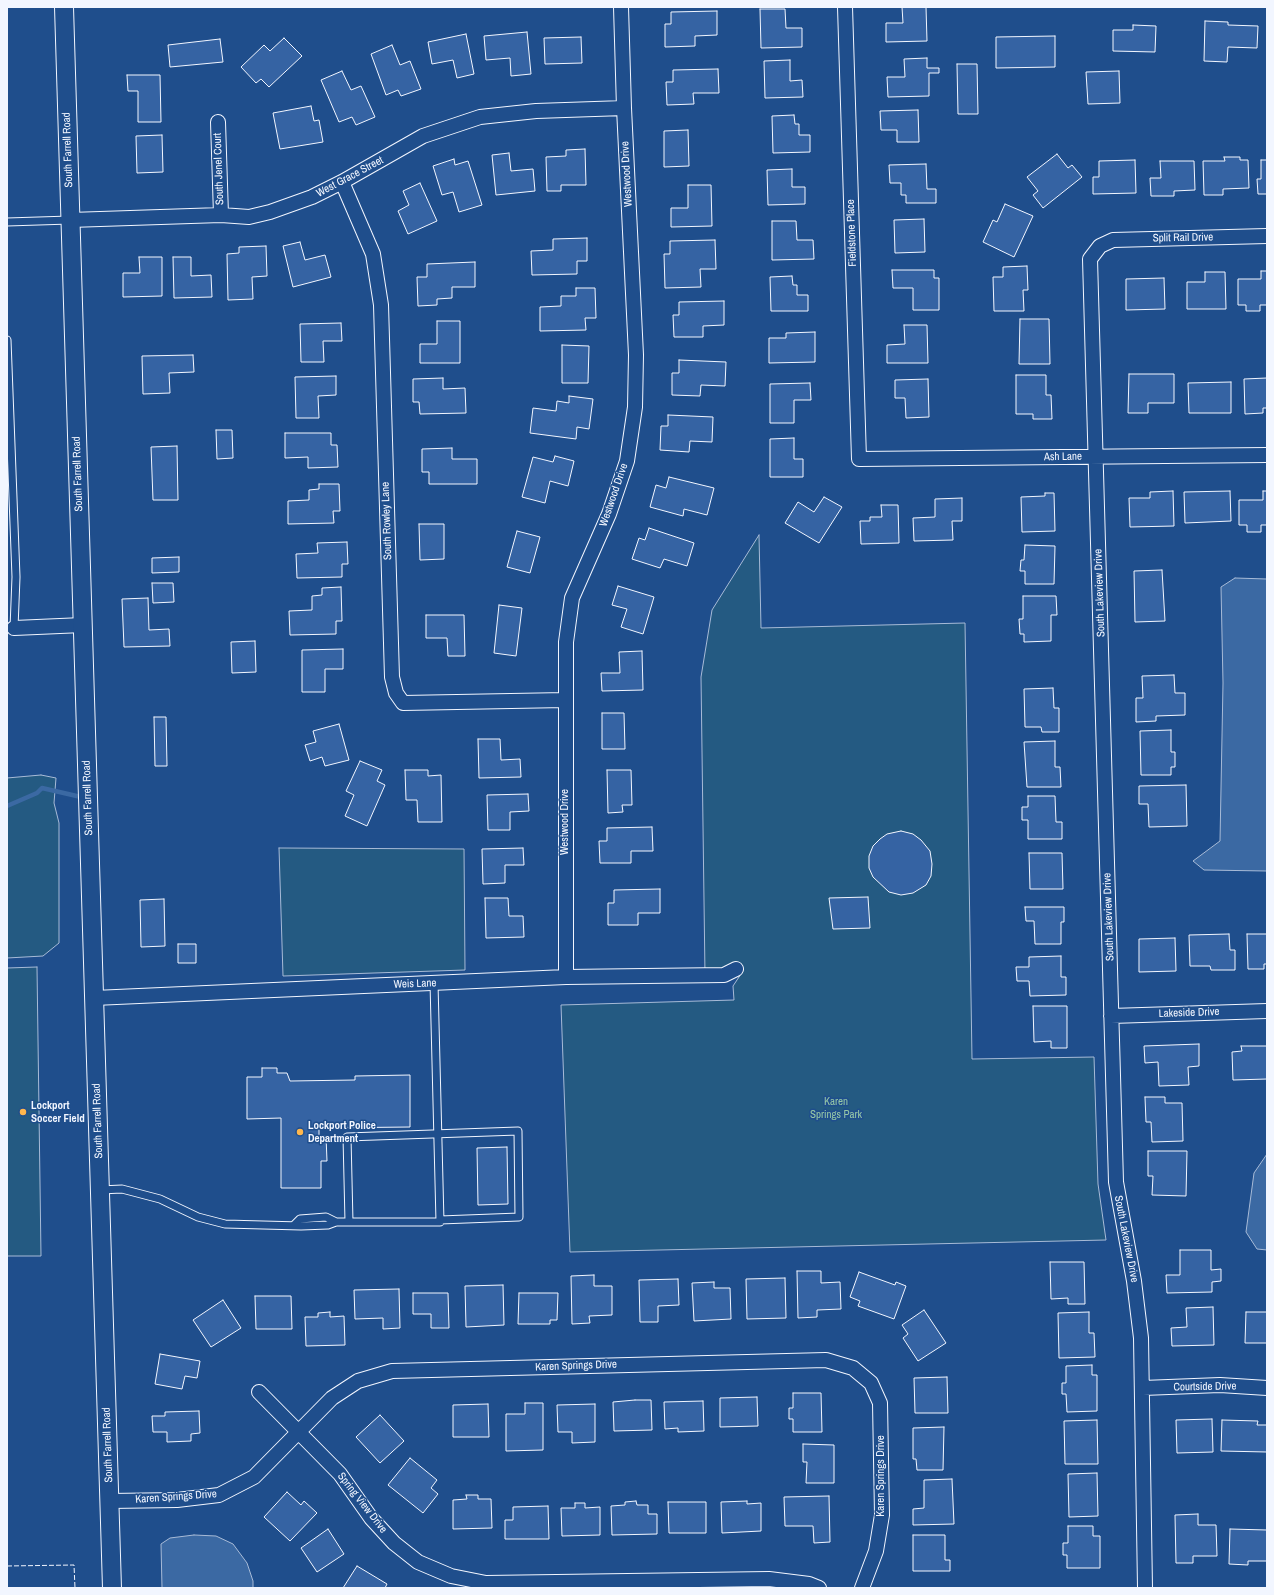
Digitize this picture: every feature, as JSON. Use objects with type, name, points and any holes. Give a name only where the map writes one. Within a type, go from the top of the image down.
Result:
[{"type":"street","name":"South Farrell Road","points":[[64,7],[112,1588]]},
{"type":"street","name":"Westwood Drive","points":[[566,977],[566,642],[572,598],[609,514],[627,461],[635,407],[636,355],[624,108],[621,7]]},
{"type":"street","name":"Fieldstone Place","points":[[845,7],[859,459]]},
{"type":"street","name":"West Grace Street","points":[[70,220],[221,215],[249,216],[270,212],[312,197],[342,182],[423,136],[480,118],[536,111],[624,108]]},
{"type":"street","name":"South Jenel Court","points":[[218,122],[221,215]]},
{"type":"street","name":"South Rowley Lane","points":[[342,182],[373,254],[380,305],[392,677],[396,693],[403,703],[565,700]]},
{"type":"street","name":"Split Rail Drive","points":[[1100,246],[1113,240],[1267,236]]},
{"type":"street","name":"South Lakeview Drive","points":[[1100,246],[1090,259],[1097,456],[1116,1182],[1134,1281],[1141,1338],[1145,1588]]},
{"type":"street","name":"Ash Lane","points":[[859,459],[1267,455]]},
{"type":"street","points":[[10,628],[83,625]]},
{"type":"street","name":"Weis Lane","points":[[94,998],[566,977],[724,975],[736,969]]},
{"type":"street","name":"Lakeside Drive","points":[[1112,1016],[1267,1011]]},
{"type":"street","name":"Karen Springs Drive","points":[[110,1501],[177,1500],[219,1495],[254,1477],[332,1398],[358,1381],[392,1371],[826,1360],[853,1368],[871,1383],[880,1402],[882,1515],[876,1551],[862,1588]]},
{"type":"street","name":"Courtside Drive","points":[[1143,1388],[1220,1385],[1267,1388]]},
{"type":"street","name":"Spring View Drive","points":[[260,1392],[340,1474],[371,1518],[394,1543],[418,1562],[451,1576],[486,1583],[769,1579],[809,1584],[819,1588]]},
{"type":"lane","points":[[7,222],[70,220]]},
{"type":"lane","points":[[7,340],[16,577],[10,628]]},
{"type":"lane","points":[[434,983],[440,1220]]},
{"type":"lane","points":[[100,1190],[122,1189],[160,1199],[198,1217],[225,1224],[328,1226],[336,1222],[349,1222],[440,1220],[520,1217],[518,1131],[438,1135],[346,1137],[349,1222]]},
{"type":"green space","name":"Karen Springs Park","points":[[759,535],[761,628],[965,623],[972,1059],[1094,1057],[1098,1184],[1106,1240],[570,1252],[561,1005],[734,1000],[733,986],[741,974],[705,975],[701,677],[712,610]]},
{"type":"green space","points":[[41,775],[56,778],[54,803],[59,823],[59,943],[43,956],[7,958],[7,778]]},
{"type":"green space","points":[[279,848],[464,849],[465,970],[283,976]]},
{"type":"green space","name":"Lockport Soccer Field","points":[[37,967],[41,1256],[7,1256],[7,968]]},
{"type":"shaded area","points":[[1235,578],[1267,579],[1267,871],[1204,870],[1193,861],[1220,841],[1223,683],[1221,587]]},
{"type":"shaded area","points":[[1267,1154],[1267,1250],[1257,1249],[1246,1232],[1254,1173]]},
{"type":"shaded area","points":[[194,1535],[216,1536],[233,1544],[247,1563],[253,1581],[253,1588],[162,1588],[161,1544],[170,1538]]},
{"type":"building","points":[[902,7],[926,7],[927,41],[886,42],[886,23],[903,23]]},
{"type":"building","points":[[760,9],[785,9],[786,28],[802,28],[802,47],[761,48]]},
{"type":"building","points":[[717,11],[717,35],[695,36],[695,46],[665,47],[665,24],[671,24],[671,12]]},
{"type":"building","points":[[1205,21],[1228,22],[1228,25],[1258,26],[1257,48],[1228,47],[1227,62],[1204,61]]},
{"type":"building","points":[[1133,25],[1156,26],[1155,52],[1113,51],[1113,30],[1133,30]]},
{"type":"building","points":[[527,32],[531,74],[511,76],[510,58],[486,60],[484,36]]},
{"type":"building","points":[[466,34],[474,74],[457,78],[453,60],[432,64],[428,42]]},
{"type":"building","points":[[1055,36],[1055,67],[996,68],[996,37]]},
{"type":"building","points":[[581,37],[582,63],[545,64],[544,38]]},
{"type":"building","points":[[284,38],[302,56],[269,87],[261,79],[256,83],[241,67],[264,45],[270,51]]},
{"type":"building","points":[[220,39],[223,62],[170,67],[168,45]]},
{"type":"building","points":[[392,45],[400,65],[410,61],[421,89],[401,96],[398,90],[386,95],[371,54]]},
{"type":"building","points":[[927,58],[927,68],[939,68],[939,73],[929,73],[929,96],[888,97],[887,77],[905,77],[904,59]]},
{"type":"building","points":[[790,60],[790,81],[802,80],[803,97],[765,98],[764,61]]},
{"type":"building","points":[[957,64],[977,64],[978,114],[958,114]]},
{"type":"building","points":[[718,69],[719,93],[693,93],[694,104],[667,105],[666,82],[673,82],[673,70]]},
{"type":"building","points":[[342,71],[351,90],[361,86],[375,117],[356,125],[352,117],[339,122],[321,80]]},
{"type":"building","points":[[1119,71],[1120,103],[1088,104],[1086,72]]},
{"type":"building","points":[[127,75],[160,75],[161,122],[138,122],[138,91],[128,91]]},
{"type":"building","points":[[311,106],[314,121],[319,120],[323,142],[280,149],[273,113]]},
{"type":"building","points":[[918,110],[919,142],[897,142],[897,130],[881,130],[880,111]]},
{"type":"building","points":[[794,115],[795,124],[799,124],[799,135],[810,135],[810,152],[773,153],[772,116]]},
{"type":"building","points":[[688,130],[689,166],[664,167],[664,131]]},
{"type":"building","points":[[162,135],[163,172],[137,173],[136,136]]},
{"type":"building","points":[[585,149],[586,185],[561,185],[561,191],[547,191],[546,157],[566,156],[566,150]]},
{"type":"building","points":[[509,153],[511,171],[533,169],[535,191],[496,195],[492,155]]},
{"type":"building","points":[[1057,154],[1068,168],[1072,165],[1082,177],[1043,208],[1033,195],[1038,191],[1027,177]]},
{"type":"building","points":[[1224,157],[1240,157],[1240,160],[1248,160],[1249,188],[1223,189],[1223,195],[1204,195],[1203,161],[1225,161]]},
{"type":"building","points":[[454,159],[455,165],[468,161],[482,205],[459,212],[453,192],[442,195],[433,166]]},
{"type":"building","points":[[1135,160],[1136,193],[1093,194],[1093,177],[1099,177],[1099,161]]},
{"type":"building","points":[[1261,160],[1267,160],[1267,194],[1258,194],[1257,179],[1261,179]]},
{"type":"building","points":[[1160,161],[1194,161],[1195,190],[1174,191],[1174,196],[1151,196],[1150,178],[1161,178]]},
{"type":"building","points":[[926,164],[927,189],[936,189],[936,203],[906,203],[906,195],[901,195],[901,183],[890,183],[889,165]]},
{"type":"building","points":[[792,169],[792,187],[805,187],[805,204],[768,205],[767,170]]},
{"type":"building","points":[[420,183],[437,221],[408,234],[398,211],[409,205],[403,191]]},
{"type":"building","points":[[688,185],[711,185],[712,226],[671,227],[671,208],[688,208]]},
{"type":"building","points":[[1005,204],[1033,216],[1014,257],[983,242],[993,220],[997,222]]},
{"type":"building","points":[[924,219],[925,252],[895,253],[894,220]]},
{"type":"building","points":[[772,221],[796,221],[797,240],[813,240],[814,259],[772,260]]},
{"type":"building","points":[[587,238],[587,261],[577,261],[577,274],[532,275],[531,251],[553,250],[553,239]]},
{"type":"building","points":[[715,240],[716,269],[700,269],[701,287],[665,288],[664,254],[670,254],[670,241]]},
{"type":"building","points":[[300,242],[305,260],[325,255],[331,277],[293,287],[283,246]]},
{"type":"building","points":[[266,246],[267,276],[252,277],[253,299],[228,300],[227,254],[239,253],[239,247]]},
{"type":"building","points":[[139,257],[162,257],[162,296],[123,297],[123,273],[140,273]]},
{"type":"building","points":[[173,257],[191,257],[191,276],[211,275],[212,297],[174,298]]},
{"type":"building","points":[[475,262],[475,287],[452,287],[452,298],[437,299],[437,305],[418,306],[417,277],[427,277],[427,264]]},
{"type":"building","points":[[1027,266],[1028,290],[1023,290],[1024,311],[994,311],[993,277],[1003,277],[1003,267]]},
{"type":"building","points":[[892,270],[934,270],[934,278],[939,278],[939,310],[913,310],[913,288],[893,288]]},
{"type":"building","points":[[1261,271],[1267,271],[1267,305],[1260,305],[1260,311],[1246,311],[1246,305],[1238,305],[1238,279],[1261,279]]},
{"type":"building","points":[[1205,272],[1225,272],[1226,309],[1187,309],[1187,282],[1205,282]]},
{"type":"building","points":[[792,276],[793,285],[797,285],[797,295],[808,295],[808,311],[771,311],[770,277]]},
{"type":"building","points":[[1164,278],[1165,309],[1126,310],[1126,279]]},
{"type":"building","points":[[576,288],[595,288],[596,318],[585,318],[586,330],[540,331],[540,307],[561,306],[561,296],[576,296]]},
{"type":"building","points":[[724,301],[724,325],[703,326],[703,337],[674,337],[673,315],[679,315],[679,302]]},
{"type":"building","points":[[1020,319],[1049,319],[1050,364],[1019,364]]},
{"type":"building","points":[[437,321],[460,321],[460,363],[420,363],[420,344],[437,344]]},
{"type":"building","points":[[341,323],[342,341],[323,341],[324,362],[301,362],[300,324]]},
{"type":"building","points":[[904,325],[927,325],[928,363],[887,363],[887,345],[905,344]]},
{"type":"building","points":[[815,332],[815,362],[769,363],[769,338],[786,338],[786,333]]},
{"type":"building","points":[[562,345],[589,346],[588,383],[562,383]]},
{"type":"building","points":[[193,355],[194,372],[169,373],[170,393],[143,394],[142,356]]},
{"type":"building","points":[[679,360],[726,362],[725,386],[701,385],[700,396],[672,395],[672,373],[679,373]]},
{"type":"building","points":[[1129,374],[1174,374],[1174,403],[1148,403],[1148,413],[1128,413]]},
{"type":"building","points":[[1016,375],[1046,375],[1046,395],[1051,395],[1052,419],[1033,419],[1033,414],[1016,414]]},
{"type":"building","points":[[336,376],[336,395],[318,396],[319,418],[296,418],[295,377]]},
{"type":"building","points":[[443,378],[443,389],[465,388],[466,413],[420,414],[419,402],[413,402],[413,379]]},
{"type":"building","points":[[1267,378],[1267,408],[1263,408],[1263,413],[1245,414],[1244,379]]},
{"type":"building","points":[[928,379],[929,417],[906,418],[905,398],[895,398],[895,380]]},
{"type":"building","points":[[1231,382],[1231,413],[1189,413],[1188,383]]},
{"type":"building","points":[[810,383],[811,400],[794,400],[794,423],[770,423],[770,384]]},
{"type":"building","points":[[569,396],[593,399],[589,429],[577,427],[576,439],[530,433],[533,408],[556,411],[557,401],[569,403]]},
{"type":"building","points":[[668,415],[713,417],[712,442],[690,441],[689,452],[660,450],[661,426],[668,426]]},
{"type":"building","points":[[216,430],[232,430],[233,458],[217,459]]},
{"type":"building","points":[[285,433],[331,433],[331,445],[337,445],[338,467],[308,468],[308,457],[285,458]]},
{"type":"building","points":[[794,438],[794,459],[803,459],[803,477],[770,477],[770,439]]},
{"type":"building","points":[[177,446],[178,500],[153,500],[151,447]]},
{"type":"building","points":[[452,448],[452,459],[477,459],[477,484],[429,484],[429,472],[422,472],[422,449]]},
{"type":"building","points":[[555,456],[574,461],[568,486],[550,481],[545,503],[522,497],[533,457],[553,462]]},
{"type":"building","points":[[669,477],[714,488],[707,515],[684,509],[683,516],[650,507],[656,485],[666,488]]},
{"type":"building","points":[[319,484],[339,484],[340,511],[333,511],[334,523],[288,524],[288,501],[309,500],[309,490],[319,489]]},
{"type":"building","points":[[1173,491],[1174,526],[1130,527],[1129,498],[1150,498],[1150,492]]},
{"type":"building","points":[[1230,491],[1231,521],[1185,523],[1184,492]]},
{"type":"building","points":[[1263,491],[1267,491],[1267,525],[1261,525],[1261,532],[1247,532],[1247,525],[1239,525],[1239,500],[1263,500]]},
{"type":"building","points":[[1045,493],[1054,493],[1055,531],[1022,532],[1021,497],[1045,496]]},
{"type":"building","points":[[824,497],[842,507],[819,543],[785,523],[798,502],[814,512]]},
{"type":"building","points":[[962,498],[962,521],[952,521],[953,540],[914,541],[913,518],[935,517],[935,499]]},
{"type":"building","points":[[881,505],[898,505],[899,543],[861,544],[860,521],[870,521],[870,517],[882,517]]},
{"type":"building","points":[[419,524],[444,524],[444,559],[420,560]]},
{"type":"building","points":[[649,528],[694,543],[687,566],[664,559],[660,568],[632,559],[639,538],[645,540]]},
{"type":"building","points":[[517,531],[540,537],[530,573],[507,567]]},
{"type":"building","points":[[347,542],[348,564],[342,564],[342,577],[297,578],[296,554],[318,553],[317,543]]},
{"type":"building","points":[[1025,545],[1055,546],[1054,584],[1025,584],[1025,571],[1020,571],[1021,560],[1024,560]]},
{"type":"building","points":[[179,557],[179,572],[152,573],[152,558]]},
{"type":"building","points":[[1162,570],[1165,621],[1135,622],[1134,571]]},
{"type":"building","points":[[152,583],[173,583],[174,602],[153,603]]},
{"type":"building","points":[[618,586],[654,597],[643,634],[621,627],[627,609],[612,605]]},
{"type":"building","points":[[341,587],[342,621],[336,621],[336,634],[290,635],[289,611],[312,610],[312,596],[322,595],[322,588]]},
{"type":"building","points":[[1023,596],[1056,596],[1057,615],[1051,615],[1051,641],[1024,642],[1024,634],[1020,634],[1019,619],[1023,619]]},
{"type":"building","points":[[148,598],[149,630],[169,629],[170,646],[124,647],[122,599]]},
{"type":"building","points":[[499,605],[522,608],[516,656],[494,653]]},
{"type":"building","points":[[426,615],[464,615],[465,656],[448,656],[447,638],[426,638]]},
{"type":"building","points":[[255,641],[256,672],[232,673],[231,642]]},
{"type":"building","points":[[343,649],[343,669],[325,669],[325,692],[302,692],[302,650]]},
{"type":"building","points":[[642,651],[643,690],[602,691],[601,673],[620,673],[619,652]]},
{"type":"building","points":[[1174,675],[1175,693],[1185,693],[1185,715],[1156,716],[1156,721],[1136,722],[1136,698],[1143,698],[1142,676]]},
{"type":"building","points":[[1053,688],[1054,708],[1059,708],[1059,732],[1042,732],[1041,727],[1025,727],[1024,689]]},
{"type":"building","points":[[602,713],[624,713],[625,749],[602,749]]},
{"type":"building","points":[[154,717],[166,717],[167,766],[155,766]]},
{"type":"building","points":[[339,724],[349,760],[325,766],[322,757],[310,761],[305,745],[316,742],[313,731]]},
{"type":"building","points":[[1171,730],[1171,752],[1175,752],[1175,767],[1171,767],[1171,775],[1141,775],[1140,731]]},
{"type":"building","points":[[478,739],[500,739],[501,760],[520,759],[521,777],[479,778]]},
{"type":"building","points":[[1055,741],[1055,767],[1060,767],[1061,787],[1027,787],[1024,742]]},
{"type":"building","points":[[360,761],[382,770],[377,781],[385,785],[367,826],[345,816],[354,795],[346,791]]},
{"type":"building","points":[[405,770],[428,770],[428,776],[441,775],[442,822],[418,822],[417,800],[406,800]]},
{"type":"building","points":[[607,770],[631,770],[632,805],[622,805],[623,812],[608,813]]},
{"type":"building","points":[[1186,785],[1187,826],[1149,827],[1148,804],[1139,804],[1139,786]]},
{"type":"building","points":[[528,794],[529,811],[510,812],[510,830],[488,830],[487,795]]},
{"type":"building","points":[[1028,796],[1055,796],[1056,822],[1062,822],[1062,839],[1028,839],[1028,820],[1022,820],[1022,807],[1028,807]]},
{"type":"building","points":[[652,827],[653,851],[631,851],[631,863],[600,863],[599,841],[607,841],[607,828]]},
{"type":"building","points":[[901,831],[913,834],[921,840],[930,851],[932,864],[931,876],[926,885],[913,893],[901,895],[889,892],[873,877],[869,868],[869,856],[873,846],[880,839],[887,834]]},
{"type":"building","points":[[523,848],[524,865],[505,865],[505,883],[483,884],[482,849]]},
{"type":"building","points":[[1029,853],[1062,853],[1063,889],[1030,889]]},
{"type":"building","points":[[660,889],[660,913],[638,913],[638,925],[608,925],[608,903],[614,903],[614,890]]},
{"type":"building","points":[[868,897],[870,928],[833,929],[829,898]]},
{"type":"building","points":[[485,898],[508,898],[509,916],[523,916],[524,937],[486,938]]},
{"type":"building","points":[[164,899],[165,946],[141,947],[140,900]]},
{"type":"building","points":[[1025,907],[1064,907],[1064,922],[1061,922],[1061,944],[1035,944],[1034,921],[1026,921]]},
{"type":"building","points":[[1229,934],[1230,950],[1235,950],[1235,970],[1211,970],[1210,966],[1190,966],[1189,935]]},
{"type":"building","points":[[1247,934],[1267,934],[1267,964],[1264,964],[1264,969],[1248,969]]},
{"type":"building","points":[[1175,938],[1176,971],[1139,972],[1139,939]]},
{"type":"building","points":[[178,944],[196,944],[196,963],[178,963]]},
{"type":"building","points":[[1061,956],[1061,977],[1066,977],[1066,995],[1030,996],[1029,981],[1017,981],[1016,967],[1029,967],[1029,957]]},
{"type":"building","points":[[1033,1006],[1067,1006],[1067,1048],[1051,1048],[1051,1041],[1034,1042]]},
{"type":"building","points":[[1199,1044],[1199,1066],[1188,1067],[1189,1085],[1159,1086],[1158,1062],[1145,1063],[1144,1046]]},
{"type":"building","points":[[1241,1046],[1267,1046],[1267,1079],[1233,1080],[1232,1052],[1242,1051]]},
{"type":"building","name":"Lockport Police Department","points":[[262,1068],[277,1068],[277,1073],[287,1073],[290,1081],[355,1080],[355,1076],[410,1075],[410,1127],[319,1128],[319,1136],[326,1136],[327,1161],[321,1161],[321,1188],[281,1188],[281,1118],[247,1119],[247,1077],[262,1077]]},
{"type":"building","points":[[1145,1097],[1165,1097],[1165,1103],[1182,1103],[1183,1141],[1152,1142],[1151,1122],[1146,1122]]},
{"type":"building","points":[[507,1147],[508,1204],[478,1205],[477,1148]]},
{"type":"building","points":[[1148,1151],[1187,1151],[1186,1196],[1152,1195],[1153,1176],[1148,1176]]},
{"type":"building","points":[[1180,1250],[1211,1250],[1211,1270],[1221,1269],[1221,1281],[1212,1282],[1212,1292],[1167,1293],[1166,1275],[1180,1275]]},
{"type":"building","points":[[1050,1262],[1084,1262],[1085,1304],[1068,1304],[1068,1298],[1051,1299]]},
{"type":"building","points":[[797,1271],[821,1271],[821,1283],[840,1282],[841,1309],[817,1310],[817,1317],[798,1318]]},
{"type":"building","points":[[859,1272],[895,1285],[896,1282],[906,1286],[894,1319],[858,1306],[860,1301],[850,1297]]},
{"type":"building","points":[[594,1275],[594,1286],[612,1286],[612,1315],[589,1316],[590,1323],[572,1324],[571,1276]]},
{"type":"building","points":[[785,1278],[786,1318],[747,1319],[746,1279]]},
{"type":"building","points":[[678,1279],[679,1305],[658,1306],[658,1322],[640,1322],[639,1280]]},
{"type":"building","points":[[714,1282],[714,1288],[730,1288],[731,1319],[694,1321],[692,1283]]},
{"type":"building","points":[[503,1285],[504,1325],[466,1327],[465,1286]]},
{"type":"building","points":[[399,1289],[400,1328],[383,1329],[383,1318],[355,1319],[354,1290]]},
{"type":"building","points":[[413,1293],[448,1293],[449,1328],[431,1328],[431,1314],[413,1314]]},
{"type":"building","points":[[519,1293],[558,1293],[557,1320],[550,1320],[550,1324],[518,1324]]},
{"type":"building","points":[[255,1296],[291,1296],[292,1329],[256,1329]]},
{"type":"building","points":[[223,1300],[241,1328],[211,1347],[193,1320]]},
{"type":"building","points":[[1213,1307],[1214,1345],[1172,1346],[1171,1328],[1187,1327],[1186,1308]]},
{"type":"building","points":[[924,1310],[946,1343],[918,1361],[903,1338],[908,1334],[902,1325]]},
{"type":"building","points":[[330,1312],[330,1317],[344,1316],[345,1345],[306,1346],[305,1317],[318,1317],[318,1313]]},
{"type":"building","points":[[1089,1312],[1089,1333],[1094,1333],[1095,1357],[1059,1358],[1058,1313]]},
{"type":"building","points":[[1246,1312],[1267,1312],[1267,1343],[1245,1343]]},
{"type":"building","points":[[160,1354],[200,1361],[197,1378],[185,1376],[182,1389],[155,1384]]},
{"type":"building","points":[[1092,1365],[1092,1375],[1097,1375],[1097,1411],[1067,1412],[1066,1394],[1062,1394],[1062,1383],[1066,1383],[1066,1366]]},
{"type":"building","points":[[947,1377],[948,1413],[915,1413],[914,1378]]},
{"type":"building","points":[[793,1393],[821,1393],[822,1432],[793,1432],[793,1419],[789,1419],[789,1408],[793,1408]]},
{"type":"building","points":[[757,1397],[758,1426],[720,1427],[720,1398]]},
{"type":"building","points":[[651,1400],[652,1430],[614,1431],[613,1402]]},
{"type":"building","points":[[703,1401],[704,1431],[678,1432],[678,1428],[665,1429],[664,1402]]},
{"type":"building","points":[[525,1403],[543,1403],[543,1450],[506,1451],[506,1414],[525,1414]]},
{"type":"building","points":[[488,1404],[489,1437],[453,1437],[453,1405]]},
{"type":"building","points":[[595,1404],[595,1442],[572,1443],[572,1432],[558,1432],[557,1405]]},
{"type":"building","points":[[199,1411],[200,1433],[191,1434],[191,1441],[167,1442],[167,1432],[153,1432],[152,1416],[165,1416],[165,1412]]},
{"type":"building","points":[[380,1415],[404,1441],[380,1463],[356,1437]]},
{"type":"building","points":[[1212,1419],[1213,1452],[1177,1453],[1176,1420]]},
{"type":"building","points":[[1097,1420],[1098,1464],[1065,1464],[1064,1421]]},
{"type":"building","points":[[1222,1420],[1258,1421],[1257,1425],[1267,1425],[1267,1452],[1221,1451]]},
{"type":"building","points":[[944,1427],[943,1470],[917,1470],[916,1459],[913,1459],[913,1428]]},
{"type":"building","points":[[803,1444],[834,1445],[834,1483],[806,1483],[807,1462],[803,1462]]},
{"type":"building","points":[[410,1458],[437,1480],[431,1488],[438,1494],[423,1513],[388,1485]]},
{"type":"building","points":[[1097,1473],[1098,1516],[1069,1517],[1068,1474]]},
{"type":"building","points":[[952,1479],[954,1524],[913,1525],[913,1509],[924,1508],[924,1480]]},
{"type":"building","points":[[287,1492],[301,1505],[304,1501],[317,1513],[290,1541],[264,1517]]},
{"type":"building","points":[[466,1495],[478,1495],[478,1499],[491,1499],[492,1528],[453,1529],[453,1500],[467,1499]]},
{"type":"building","points":[[829,1496],[830,1542],[814,1543],[813,1526],[785,1526],[784,1497]]},
{"type":"building","points":[[636,1501],[637,1505],[648,1505],[648,1514],[657,1514],[657,1534],[612,1535],[611,1506],[625,1505],[625,1502]]},
{"type":"building","points":[[747,1501],[747,1504],[761,1503],[761,1531],[722,1533],[721,1502]]},
{"type":"building","points":[[668,1502],[706,1502],[706,1533],[669,1533]]},
{"type":"building","points":[[575,1503],[585,1503],[585,1508],[600,1507],[600,1535],[562,1536],[561,1508],[575,1508]]},
{"type":"building","points":[[548,1506],[549,1539],[505,1539],[505,1520],[513,1520],[513,1507]]},
{"type":"building","points":[[1198,1514],[1198,1525],[1216,1525],[1217,1556],[1193,1556],[1193,1563],[1176,1563],[1175,1515]]},
{"type":"building","points":[[1068,1526],[1093,1526],[1093,1536],[1100,1536],[1100,1568],[1067,1568],[1067,1555],[1063,1555],[1063,1543],[1068,1543]]},
{"type":"building","points":[[328,1529],[344,1554],[317,1572],[301,1548]]},
{"type":"building","points":[[1230,1529],[1267,1530],[1267,1561],[1248,1561],[1248,1565],[1229,1564]]},
{"type":"building","points":[[913,1535],[945,1535],[945,1560],[950,1560],[950,1571],[913,1571]]},
{"type":"building","points":[[357,1566],[387,1584],[385,1588],[343,1588]]},
{"type":"waterway","points":[[7,806],[37,793],[42,788],[81,797]]},
{"type":"fence","points":[[7,1566],[74,1565],[75,1588]]},
{"type":"place","name":"Lockport Soccer Field","points":[[23,1112]]},
{"type":"place","name":"Lockport Police Department","points":[[300,1132]]}]
